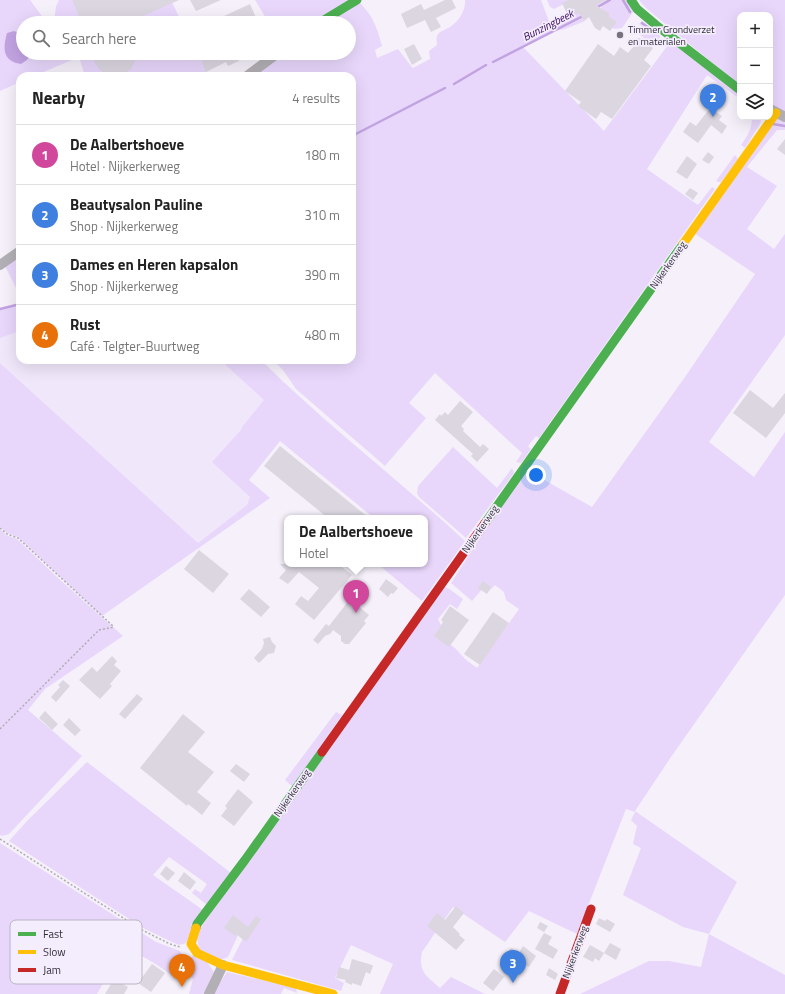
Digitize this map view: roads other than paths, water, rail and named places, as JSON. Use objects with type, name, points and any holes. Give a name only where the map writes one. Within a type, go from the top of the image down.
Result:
[{"type":"street","points":[[330,16],[356,0]]},
{"type":"street","points":[[631,0],[636,9],[737,88]]},
{"type":"street","points":[[252,72],[269,60]]},
{"type":"street","name":"Nijkerkerweg","points":[[223,965],[197,953],[191,944],[197,924],[254,847],[777,113]]},
{"type":"street","points":[[0,265],[16,254]]},
{"type":"street","name":"Nijkerkerweg","points":[[560,994],[591,909]]},
{"type":"street","points":[[208,994],[223,965],[333,994]]},
{"type":"waterway","name":"Bunzingbeek","points":[[596,8],[610,0]]},
{"type":"waterway","points":[[623,0],[630,12]]},
{"type":"waterway","name":"Bunzingbeek","points":[[493,62],[583,16]]},
{"type":"waterway","points":[[642,23],[653,31]]},
{"type":"waterway","name":"Bunzingbeek","points":[[454,84],[486,65]]},
{"type":"waterway","name":"Bunzingbeek","points":[[356,134],[445,88]]},
{"type":"waterway","points":[[773,124],[785,126]]},
{"type":"waterway","name":"Bunzingbeek","points":[[0,309],[16,305]]},
{"type":"place","name":"Timmer Grondverzet en materialen","points":[[620,35]]},
{"type":"place","name":"Beautysalon Pauline","points":[[713,117]]},
{"type":"place","name":"De Aalbertshoeve","points":[[356,613]]},
{"type":"place","name":"Dames en Heren kapsalon","points":[[513,983]]},
{"type":"place","name":"Rust","points":[[182,987]]}]
